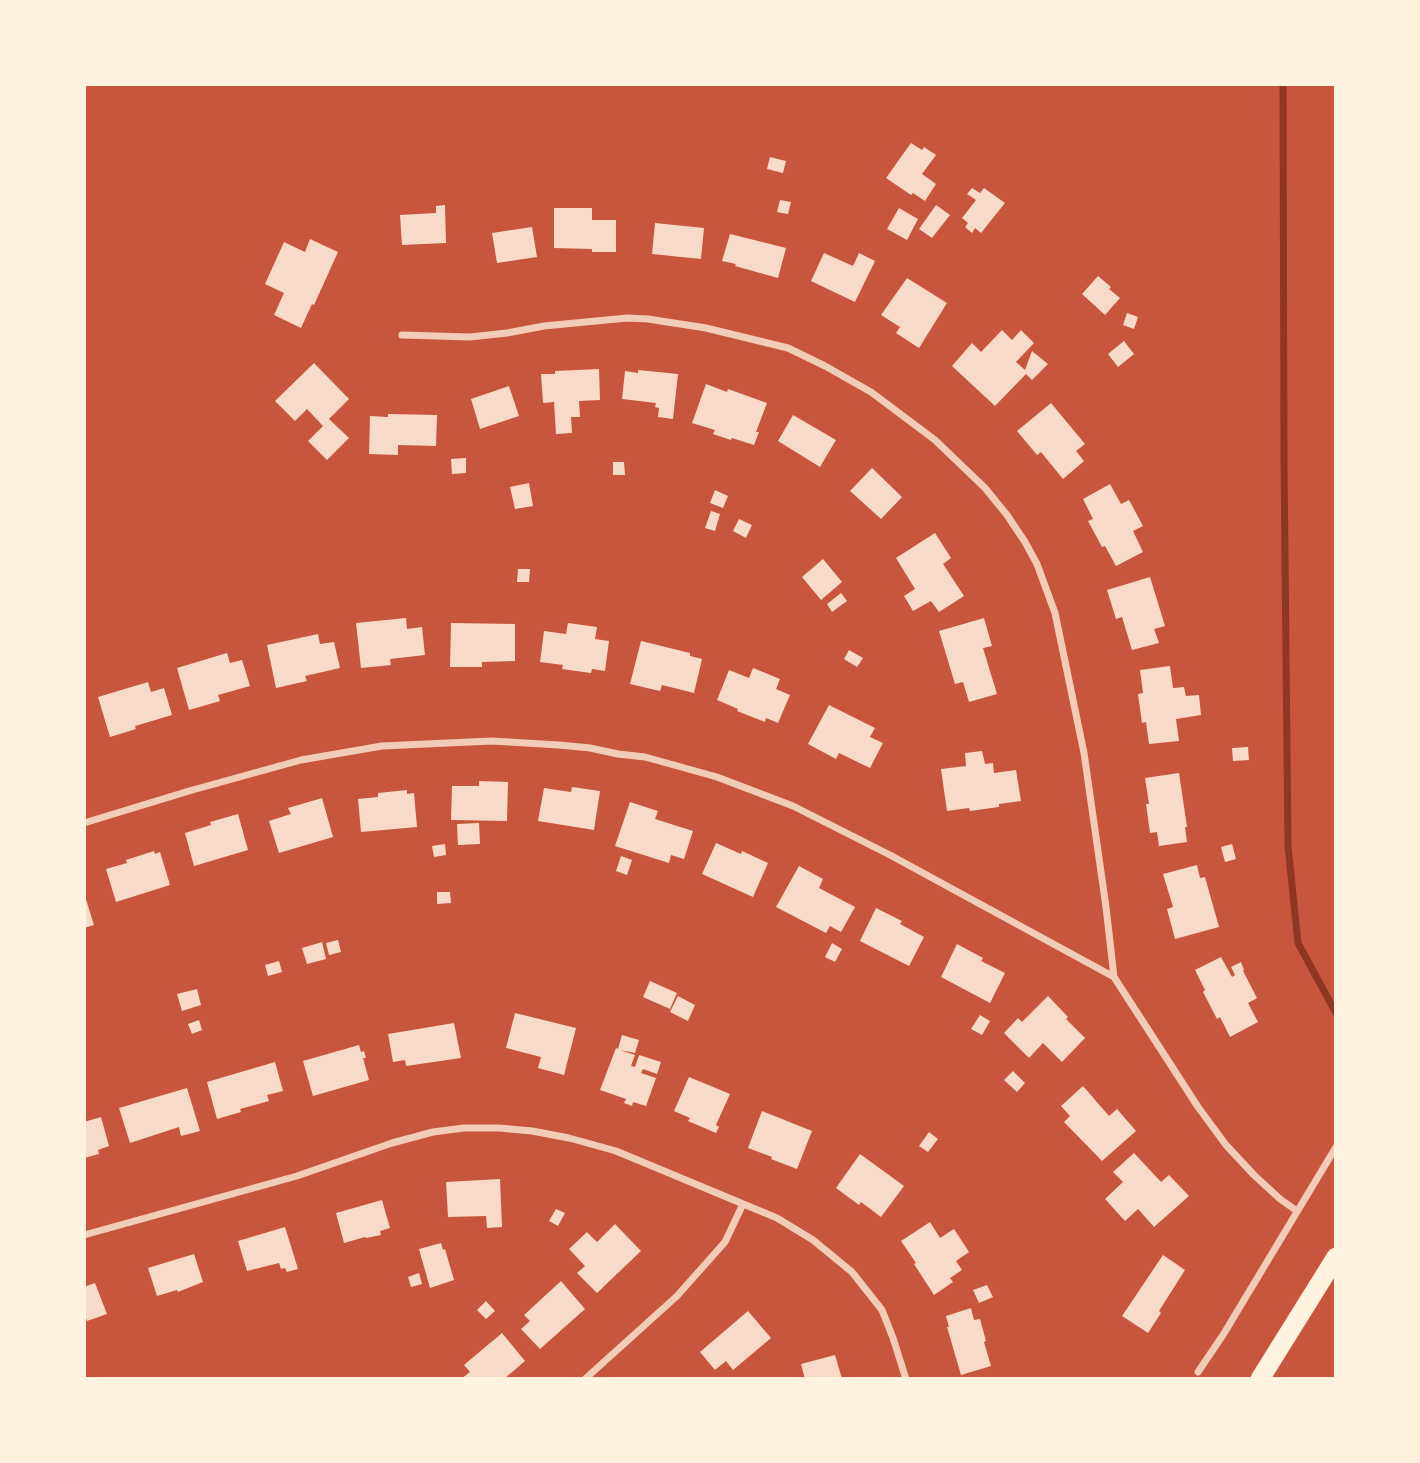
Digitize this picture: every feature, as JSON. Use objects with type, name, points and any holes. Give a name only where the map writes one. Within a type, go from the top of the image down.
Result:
[{"type":"highway","points":[[1262,1379],[1336,1257]]},
{"type":"street","points":[[402,335],[470,337],[627,318],[706,328],[788,348],[871,392],[935,440],[985,488],[1025,542],[1037,564],[1055,613],[1084,753],[1114,976],[1190,1096],[1226,1145],[1254,1175],[1297,1211]]},
{"type":"street","points":[[84,823],[301,760],[382,747],[492,741],[590,748],[682,766],[793,807],[890,855],[1114,976]]},
{"type":"street","points":[[84,1235],[297,1176],[392,1143],[433,1132],[464,1128],[532,1131],[616,1151],[788,1223],[852,1272],[882,1310],[906,1379]]},
{"type":"street","points":[[1198,1372],[1336,1147]]},
{"type":"street","points":[[585,1379],[677,1296],[725,1242],[743,1203]]},
{"type":"building","points":[[911,143],[936,155],[922,174],[936,184],[925,201],[886,178]]},
{"type":"building","points":[[770,157],[786,161],[783,173],[767,169]]},
{"type":"building","points":[[972,188],[980,193],[984,188],[1005,203],[981,233],[975,228],[972,233],[965,227],[968,223],[962,218],[976,200],[967,194]]},
{"type":"building","points":[[780,200],[791,202],[788,214],[777,212]]},
{"type":"building","points":[[445,205],[446,243],[402,245],[400,215],[436,213],[436,206]]},
{"type":"building","points":[[936,205],[950,215],[932,238],[919,229]]},
{"type":"building","points":[[554,208],[592,208],[592,220],[616,220],[616,252],[554,248]]},
{"type":"building","points":[[899,208],[918,219],[907,240],[887,229]]},
{"type":"building","points":[[655,223],[704,228],[701,259],[652,254]]},
{"type":"building","points":[[532,227],[537,257],[497,263],[492,233]]},
{"type":"building","points":[[730,234],[786,248],[778,278],[722,261]]},
{"type":"building","points":[[310,239],[338,252],[301,328],[274,315],[284,293],[265,284],[284,242],[305,252]]},
{"type":"building","points":[[824,253],[853,266],[859,253],[875,261],[855,302],[811,281]]},
{"type":"building","points":[[1098,276],[1120,298],[1105,315],[1082,294]]},
{"type":"building","points":[[907,278],[947,303],[919,348],[896,333],[900,327],[881,315]]},
{"type":"building","points":[[1127,313],[1138,317],[1134,329],[1123,325]]},
{"type":"building","points":[[1002,330],[1012,340],[1021,330],[1034,343],[1016,362],[1025,370],[1032,351],[1048,364],[1032,380],[1026,374],[995,406],[952,366],[972,343],[981,352]]},
{"type":"building","points":[[1124,341],[1134,354],[1118,367],[1108,354]]},
{"type":"building","points":[[314,363],[349,399],[329,419],[349,438],[327,460],[308,441],[323,426],[307,409],[295,421],[275,401]]},
{"type":"building","points":[[599,369],[600,400],[579,401],[580,417],[571,417],[572,433],[556,434],[554,402],[543,403],[541,374]]},
{"type":"building","points":[[638,370],[678,374],[673,419],[658,417],[659,408],[655,407],[656,403],[622,399],[625,371],[638,373]]},
{"type":"building","points":[[706,384],[767,403],[754,445],[713,434],[715,430],[692,423]]},
{"type":"building","points":[[509,386],[519,416],[480,429],[471,399]]},
{"type":"building","points":[[1051,403],[1085,444],[1076,451],[1084,461],[1063,479],[1041,452],[1037,455],[1017,431]]},
{"type":"building","points":[[388,414],[437,415],[436,446],[398,445],[398,455],[369,454],[370,416],[388,417]]},
{"type":"building","points":[[793,415],[836,440],[820,467],[778,441]]},
{"type":"building","points":[[466,458],[466,473],[452,474],[451,459]]},
{"type":"building","points":[[613,462],[624,462],[625,475],[613,475]]},
{"type":"building","points":[[872,468],[902,497],[881,519],[850,491]]},
{"type":"building","points":[[529,483],[533,506],[515,509],[510,487]]},
{"type":"building","points":[[1110,484],[1121,504],[1129,500],[1143,526],[1133,531],[1143,552],[1116,566],[1088,521],[1093,519],[1083,499]]},
{"type":"building","points":[[715,490],[728,496],[723,508],[710,503]]},
{"type":"building","points":[[711,511],[720,514],[715,531],[705,528]]},
{"type":"building","points":[[739,519],[752,525],[746,538],[733,531]]},
{"type":"building","points":[[935,533],[951,558],[943,564],[964,596],[939,612],[931,601],[913,611],[904,596],[915,589],[896,558]]},
{"type":"building","points":[[823,559],[842,582],[821,600],[802,577]]},
{"type":"building","points":[[518,569],[530,569],[529,582],[517,582]]},
{"type":"building","points":[[1150,577],[1165,626],[1154,629],[1159,643],[1132,650],[1122,617],[1116,619],[1107,590]]},
{"type":"building","points":[[841,593],[847,601],[832,612],[827,604]]},
{"type":"building","points":[[406,618],[407,629],[422,627],[425,655],[390,659],[391,665],[361,668],[356,623]]},
{"type":"building","points":[[984,618],[992,646],[983,648],[997,694],[969,702],[963,682],[955,684],[939,631]]},
{"type":"building","points":[[451,623],[515,624],[515,661],[482,662],[482,667],[450,667]]},
{"type":"building","points":[[568,623],[597,627],[595,639],[609,641],[605,671],[592,669],[591,673],[562,669],[563,665],[540,662],[544,631],[566,634]]},
{"type":"building","points":[[318,634],[320,644],[334,642],[340,668],[305,676],[307,681],[276,688],[267,645]]},
{"type":"building","points":[[641,641],[690,653],[690,656],[702,659],[694,693],[662,685],[660,691],[630,684]]},
{"type":"building","points":[[849,650],[863,658],[857,667],[844,659]]},
{"type":"building","points":[[227,653],[230,663],[242,660],[250,686],[218,695],[220,701],[189,710],[177,668]]},
{"type":"building","points":[[1170,666],[1173,688],[1184,687],[1186,696],[1199,695],[1201,715],[1176,719],[1179,741],[1149,744],[1146,722],[1142,723],[1138,694],[1143,693],[1140,670]]},
{"type":"building","points":[[753,668],[780,679],[776,689],[790,695],[778,723],[766,718],[765,722],[717,700],[729,670],[749,678]]},
{"type":"building","points":[[148,682],[151,692],[164,688],[172,715],[110,737],[98,697]]},
{"type":"building","points":[[829,705],[875,728],[870,737],[883,743],[870,768],[839,753],[836,759],[808,744]]},
{"type":"building","points":[[1248,747],[1249,760],[1233,761],[1232,748]]},
{"type":"building","points":[[982,751],[985,764],[993,763],[994,773],[1016,770],[1021,801],[970,811],[969,808],[947,811],[941,769],[966,766],[965,753]]},
{"type":"building","points":[[1179,773],[1187,842],[1159,846],[1157,832],[1150,833],[1145,778]]},
{"type":"building","points":[[479,781],[508,782],[507,821],[451,820],[452,786],[479,786]]},
{"type":"building","points":[[572,787],[600,791],[594,830],[538,821],[544,788],[571,792]]},
{"type":"building","points":[[407,790],[407,794],[414,793],[417,827],[361,832],[358,799],[378,797],[378,793]]},
{"type":"building","points":[[322,798],[333,837],[279,853],[269,821],[291,814],[288,808]]},
{"type":"building","points":[[630,802],[658,811],[655,819],[693,831],[684,859],[671,855],[669,863],[615,846]]},
{"type":"building","points":[[238,814],[248,850],[194,866],[185,833]]},
{"type":"building","points":[[479,823],[480,844],[458,845],[457,824]]},
{"type":"building","points":[[716,843],[768,863],[753,897],[702,874]]},
{"type":"building","points":[[445,844],[446,855],[434,857],[432,846]]},
{"type":"building","points":[[1232,844],[1236,859],[1225,862],[1221,847]]},
{"type":"building","points":[[154,851],[155,854],[160,852],[170,885],[116,902],[106,869]]},
{"type":"building","points":[[621,856],[632,860],[627,875],[616,871]]},
{"type":"building","points":[[1197,865],[1200,878],[1205,877],[1219,927],[1175,939],[1167,909],[1173,907],[1163,874]]},
{"type":"building","points":[[799,866],[823,879],[819,888],[855,907],[841,932],[830,926],[826,933],[776,907]]},
{"type":"building","points":[[437,892],[450,892],[451,903],[437,904]]},
{"type":"building","points":[[84,893],[94,925],[84,928]]},
{"type":"building","points":[[876,908],[902,921],[900,924],[924,937],[909,966],[860,941]]},
{"type":"building","points":[[338,940],[341,952],[329,955],[326,943]]},
{"type":"building","points":[[322,942],[326,959],[307,964],[302,948]]},
{"type":"building","points":[[832,943],[842,949],[835,962],[825,957]]},
{"type":"building","points":[[957,944],[983,958],[981,961],[1005,973],[990,1003],[941,977]]},
{"type":"building","points":[[1221,957],[1232,977],[1235,975],[1231,967],[1241,962],[1257,998],[1248,1003],[1258,1022],[1230,1037],[1220,1017],[1217,1019],[1195,970]]},
{"type":"building","points":[[279,961],[282,972],[268,976],[265,965]]},
{"type":"building","points":[[650,981],[677,993],[670,1009],[643,997]]},
{"type":"building","points":[[197,989],[201,1005],[182,1011],[177,994]]},
{"type":"building","points":[[678,996],[695,1005],[688,1021],[670,1012]]},
{"type":"building","points":[[1048,996],[1085,1038],[1062,1062],[1043,1043],[1029,1058],[1004,1033],[1018,1018],[1022,1022]]},
{"type":"building","points":[[515,1013],[576,1028],[564,1075],[538,1068],[541,1057],[506,1048]]},
{"type":"building","points":[[980,1015],[990,1021],[982,1035],[971,1029]]},
{"type":"building","points":[[199,1020],[202,1030],[192,1034],[188,1024]]},
{"type":"building","points":[[454,1023],[461,1058],[406,1066],[405,1060],[393,1062],[388,1034]]},
{"type":"building","points":[[622,1035],[639,1040],[635,1053],[620,1050],[635,1055],[631,1066],[635,1067],[639,1055],[661,1062],[657,1074],[643,1069],[641,1073],[656,1078],[646,1106],[633,1102],[632,1106],[624,1103],[626,1099],[600,1090]]},
{"type":"building","points":[[359,1045],[366,1058],[363,1058],[369,1080],[313,1096],[303,1061]]},
{"type":"building","points":[[275,1062],[283,1091],[267,1095],[269,1101],[217,1119],[207,1082]]},
{"type":"building","points":[[1013,1071],[1025,1083],[1017,1092],[1004,1080]]},
{"type":"building","points":[[689,1077],[730,1094],[716,1125],[719,1127],[716,1133],[688,1121],[690,1118],[674,1111]]},
{"type":"building","points":[[1083,1086],[1109,1116],[1117,1109],[1136,1131],[1102,1161],[1064,1122],[1070,1116],[1061,1106]]},
{"type":"building","points":[[187,1088],[200,1131],[181,1136],[179,1127],[130,1143],[119,1108]]},
{"type":"building","points":[[762,1111],[812,1131],[797,1169],[748,1148]]},
{"type":"building","points":[[101,1117],[109,1146],[98,1150],[99,1154],[84,1158],[84,1122]]},
{"type":"building","points":[[929,1132],[938,1139],[928,1152],[919,1146]]},
{"type":"building","points":[[1134,1153],[1161,1182],[1169,1175],[1189,1196],[1154,1227],[1138,1209],[1125,1221],[1105,1199],[1123,1182],[1113,1172]]},
{"type":"building","points":[[860,1154],[904,1186],[881,1217],[836,1188]]},
{"type":"building","points":[[500,1179],[502,1227],[487,1228],[486,1216],[448,1217],[446,1182]]},
{"type":"building","points":[[382,1200],[390,1228],[380,1231],[381,1235],[344,1243],[336,1213]]},
{"type":"building","points":[[556,1209],[565,1213],[558,1226],[549,1221]]},
{"type":"building","points":[[930,1222],[940,1238],[954,1229],[969,1252],[956,1261],[962,1270],[950,1278],[953,1282],[934,1295],[901,1241]]},
{"type":"building","points":[[615,1224],[641,1251],[597,1293],[577,1273],[585,1266],[569,1249],[587,1232],[597,1242]]},
{"type":"building","points":[[285,1227],[298,1269],[287,1272],[285,1268],[281,1269],[279,1263],[247,1271],[238,1241]]},
{"type":"building","points":[[441,1243],[454,1280],[430,1288],[419,1249]]},
{"type":"building","points":[[194,1254],[203,1282],[178,1292],[177,1290],[157,1296],[148,1268]]},
{"type":"building","points":[[1163,1255],[1185,1270],[1148,1333],[1122,1316]]},
{"type":"building","points":[[419,1273],[422,1284],[411,1287],[408,1277]]},
{"type":"building","points":[[561,1281],[585,1309],[540,1349],[521,1329],[530,1321],[524,1315]]},
{"type":"building","points":[[95,1283],[107,1314],[87,1321],[84,1319],[84,1287]]},
{"type":"building","points":[[987,1285],[993,1297],[979,1303],[973,1290]]},
{"type":"building","points":[[486,1301],[495,1311],[486,1319],[477,1310]]},
{"type":"building","points":[[971,1308],[974,1320],[980,1319],[991,1366],[961,1375],[946,1316]]},
{"type":"building","points":[[748,1311],[771,1338],[733,1370],[726,1361],[715,1370],[700,1352]]},
{"type":"building","points":[[502,1333],[525,1361],[504,1379],[461,1379],[470,1372],[464,1365]]},
{"type":"building","points":[[835,1355],[842,1379],[805,1379],[801,1364]]},
{"type":"waterway","points":[[1283,84],[1288,846],[1298,943],[1336,1013]]}]
